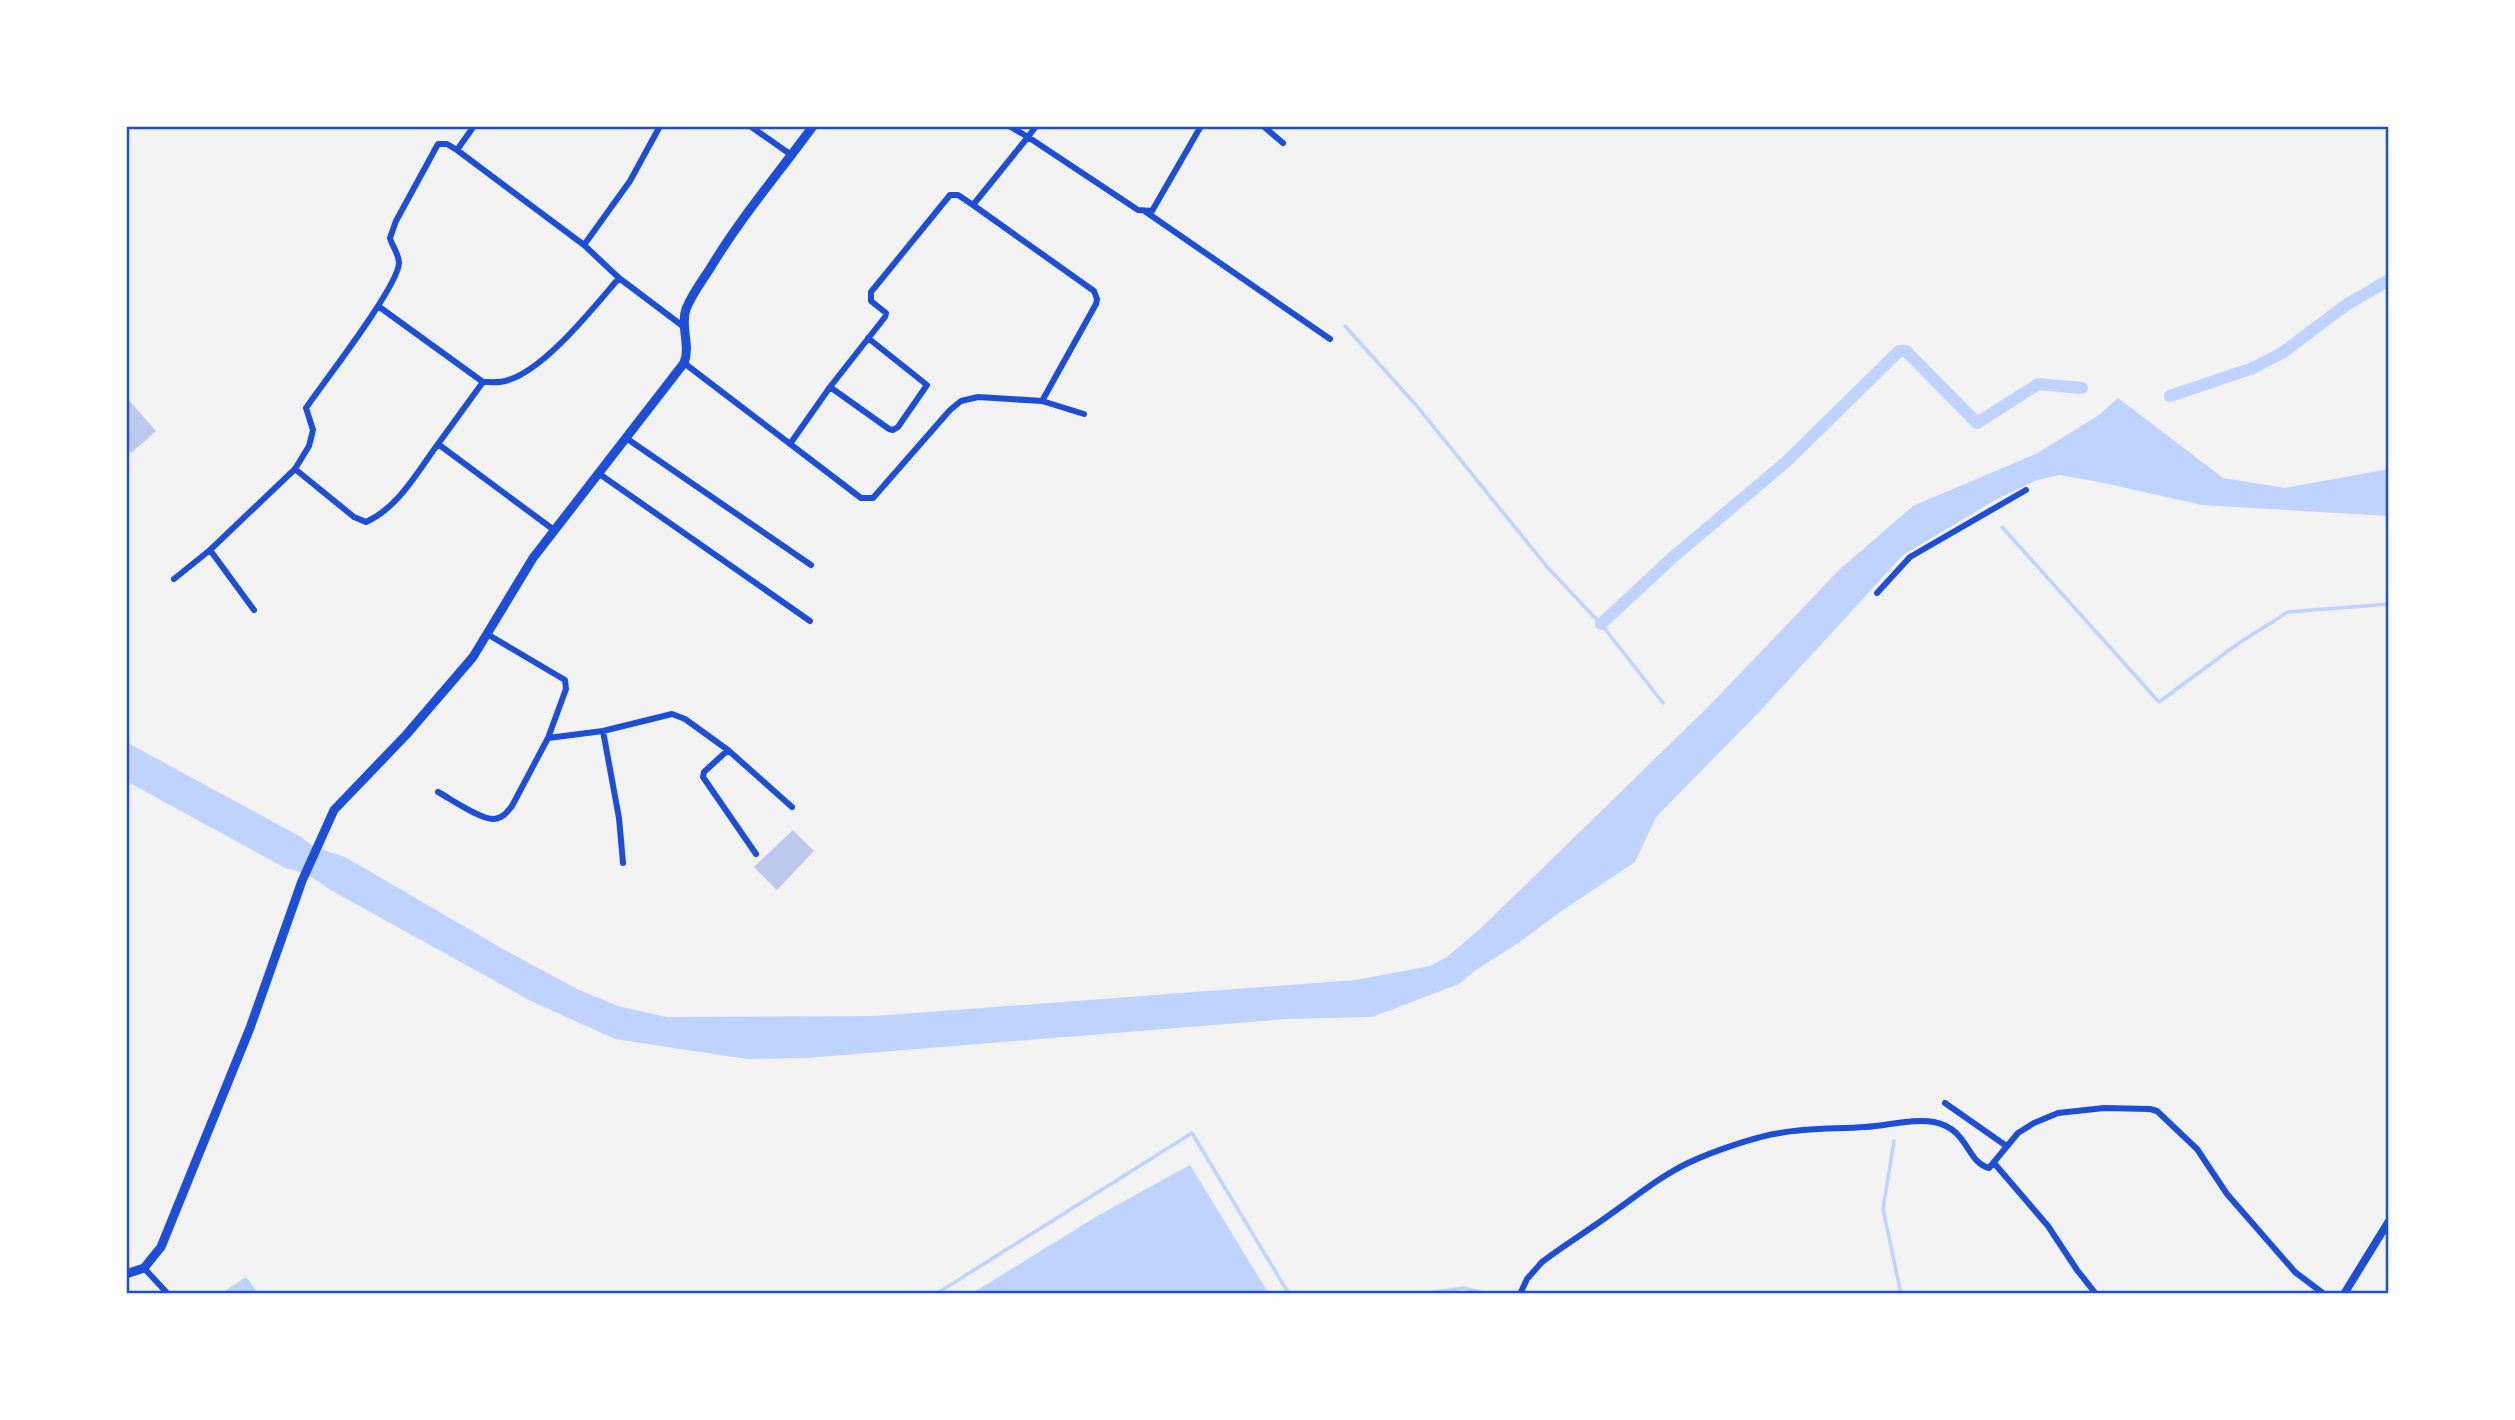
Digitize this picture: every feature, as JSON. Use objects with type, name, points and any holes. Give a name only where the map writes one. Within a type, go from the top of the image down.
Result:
[{"type":"main road","points":[[126,1274],[144,1268],[161,1247],[250,1028],[302,881],[334,810],[406,735],[473,657],[533,558],[684,363],[687,355],[685,313],[690,300],[723,246],[813,126]]},
{"type":"street","points":[[457,150],[474,126]]},
{"type":"street","points":[[584,245],[630,181],[660,126]]},
{"type":"street","points":[[750,126],[790,154]]},
{"type":"street","points":[[1009,126],[1138,210],[1146,212],[1329,339]]},
{"type":"street","points":[[974,205],[1036,126]]},
{"type":"street","points":[[1263,126],[1283,143]]},
{"type":"street","points":[[1146,212],[1152,211],[1157,204],[1199,127]]},
{"type":"street","points":[[174,579],[210,550],[295,469],[309,446],[313,430],[306,408],[377,306],[397,270],[398,254],[390,238],[396,221],[438,144],[447,144],[457,150],[584,245],[619,278],[684,327]]},
{"type":"street","points":[[790,444],[886,313],[871,301],[870,292],[950,195],[958,195],[974,205],[1094,290],[1096,304],[1042,401]]},
{"type":"street","points":[[377,306],[482,382],[503,382],[517,377],[548,355],[619,278]]},
{"type":"street","points":[[830,387],[889,429],[898,427],[927,385],[869,338]]},
{"type":"street","points":[[684,363],[861,498],[867,499],[873,498],[961,401],[978,397],[1042,401],[1084,414]]},
{"type":"street","points":[[295,469],[354,517],[366,522],[379,516],[394,502],[482,382]]},
{"type":"street","points":[[626,438],[811,565]]},
{"type":"street","points":[[438,444],[554,530]]},
{"type":"street","points":[[598,473],[810,621]]},
{"type":"street","points":[[1877,593],[1910,557],[2026,490]]},
{"type":"street","points":[[210,550],[254,610]]},
{"type":"street","points":[[438,792],[485,818],[504,816],[548,738],[566,689],[565,680],[487,634]]},
{"type":"street","points":[[548,738],[603,731],[673,714],[685,719],[728,750],[792,807]]},
{"type":"street","points":[[603,731],[619,818],[623,863]]},
{"type":"street","points":[[728,750],[704,772],[703,777],[756,854]]},
{"type":"street","points":[[1945,1103],[2005,1145]]},
{"type":"street","points":[[1520,1294],[1527,1279],[1542,1262],[1661,1179],[1689,1162],[1780,1133],[1935,1122],[1959,1135],[1976,1162],[1984,1166],[1994,1163],[2005,1145],[2034,1123],[2058,1113],[2104,1108],[2157,1111],[2197,1149],[2227,1194],[2295,1272],[2323,1294]]},
{"type":"street","points":[[1994,1163],[2048,1226],[2096,1294]]},
{"type":"street","points":[[2344,1294],[2389,1221]]},
{"type":"street","points":[[144,1268],[168,1294]]},
{"type":"water","points":[[2118,398],[2223,478],[2285,488],[2389,469],[2389,516],[2202,505],[2060,475],[2037,480],[1997,499],[1903,555],[1761,710],[1656,817],[1635,862],[1459,984],[1372,1017],[1286,1019],[806,1058],[747,1059],[615,1039],[531,1001],[308,875],[287,869],[126,781],[126,742],[312,845],[345,857],[579,990],[618,1006],[666,1017],[875,1016],[1356,980],[1430,966],[1447,957],[1480,929],[1710,705],[1839,570],[1913,506],[2036,454],[2099,415]]},
{"type":"water","points":[[1190,1165],[1269,1294],[971,1294],[1099,1215]]},
{"type":"water","points":[[246,1277],[259,1294],[220,1294]]},
{"type":"building","points":[[126,397],[156,431],[131,453],[126,447]]},
{"type":"building","points":[[793,830],[814,851],[777,890],[754,867]]},
{"type":"waterway","points":[[2170,396],[2253,368],[2282,353],[2346,305],[2389,280]]},
{"type":"waterway","points":[[1345,326],[1416,405],[1548,568],[1601,624],[1663,703]]},
{"type":"waterway","points":[[1601,624],[1672,558],[1786,462],[1899,351],[1906,351],[1977,423],[2038,384],[2082,388]]},
{"type":"waterway","points":[[2002,527],[2159,702],[2239,643],[2288,612],[2389,604]]},
{"type":"waterway","points":[[936,1294],[1192,1133],[1289,1294]]},
{"type":"waterway","points":[[1894,1141],[1883,1209],[1901,1294]]},
{"type":"waterway","points":[[1421,1294],[1464,1288],[1487,1294]]}]
